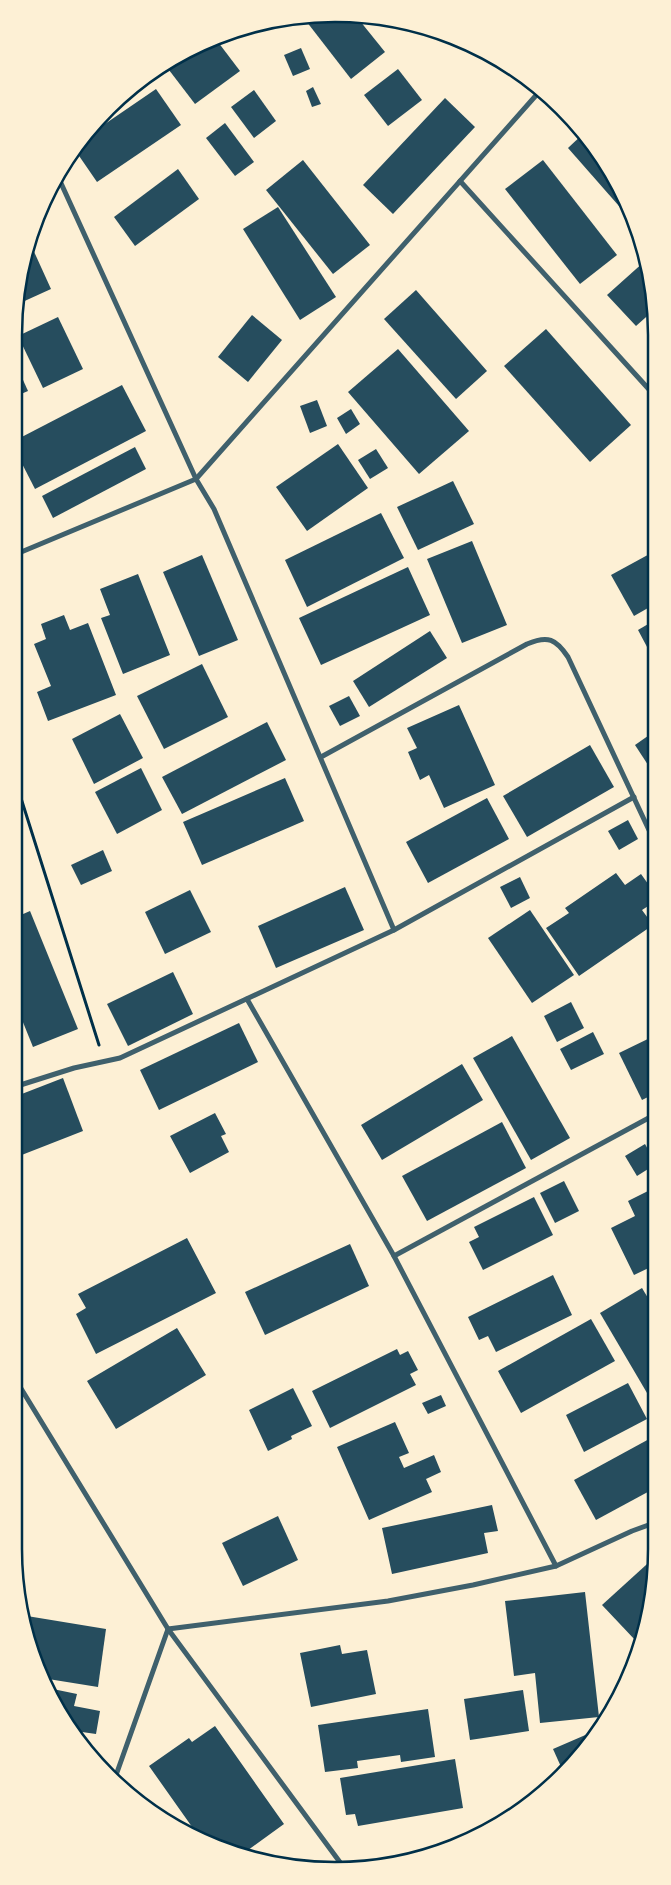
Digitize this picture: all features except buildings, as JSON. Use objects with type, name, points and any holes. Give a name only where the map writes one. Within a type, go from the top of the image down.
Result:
[{"type":"street","points":[[22,552],[196,480],[536,95]]},
{"type":"street","points":[[460,181],[648,388]]},
{"type":"street","points":[[61,184],[196,480],[214,509],[394,930]]},
{"type":"street","points":[[321,757],[527,644],[539,639],[546,639],[554,641],[568,657],[648,828]]},
{"type":"street","points":[[22,1085],[104,1060],[120,1058],[394,930],[634,797]]},
{"type":"street","points":[[246,999],[394,1256],[556,1566]]},
{"type":"street","points":[[394,1256],[648,1118]]},
{"type":"street","points":[[22,1390],[168,1629],[340,1862]]},
{"type":"street","points":[[168,1629],[388,1601],[556,1566],[648,1525]]},
{"type":"street","points":[[117,1773],[168,1629]]},
{"type":"path","points":[[22,801],[104,1060]]}]
